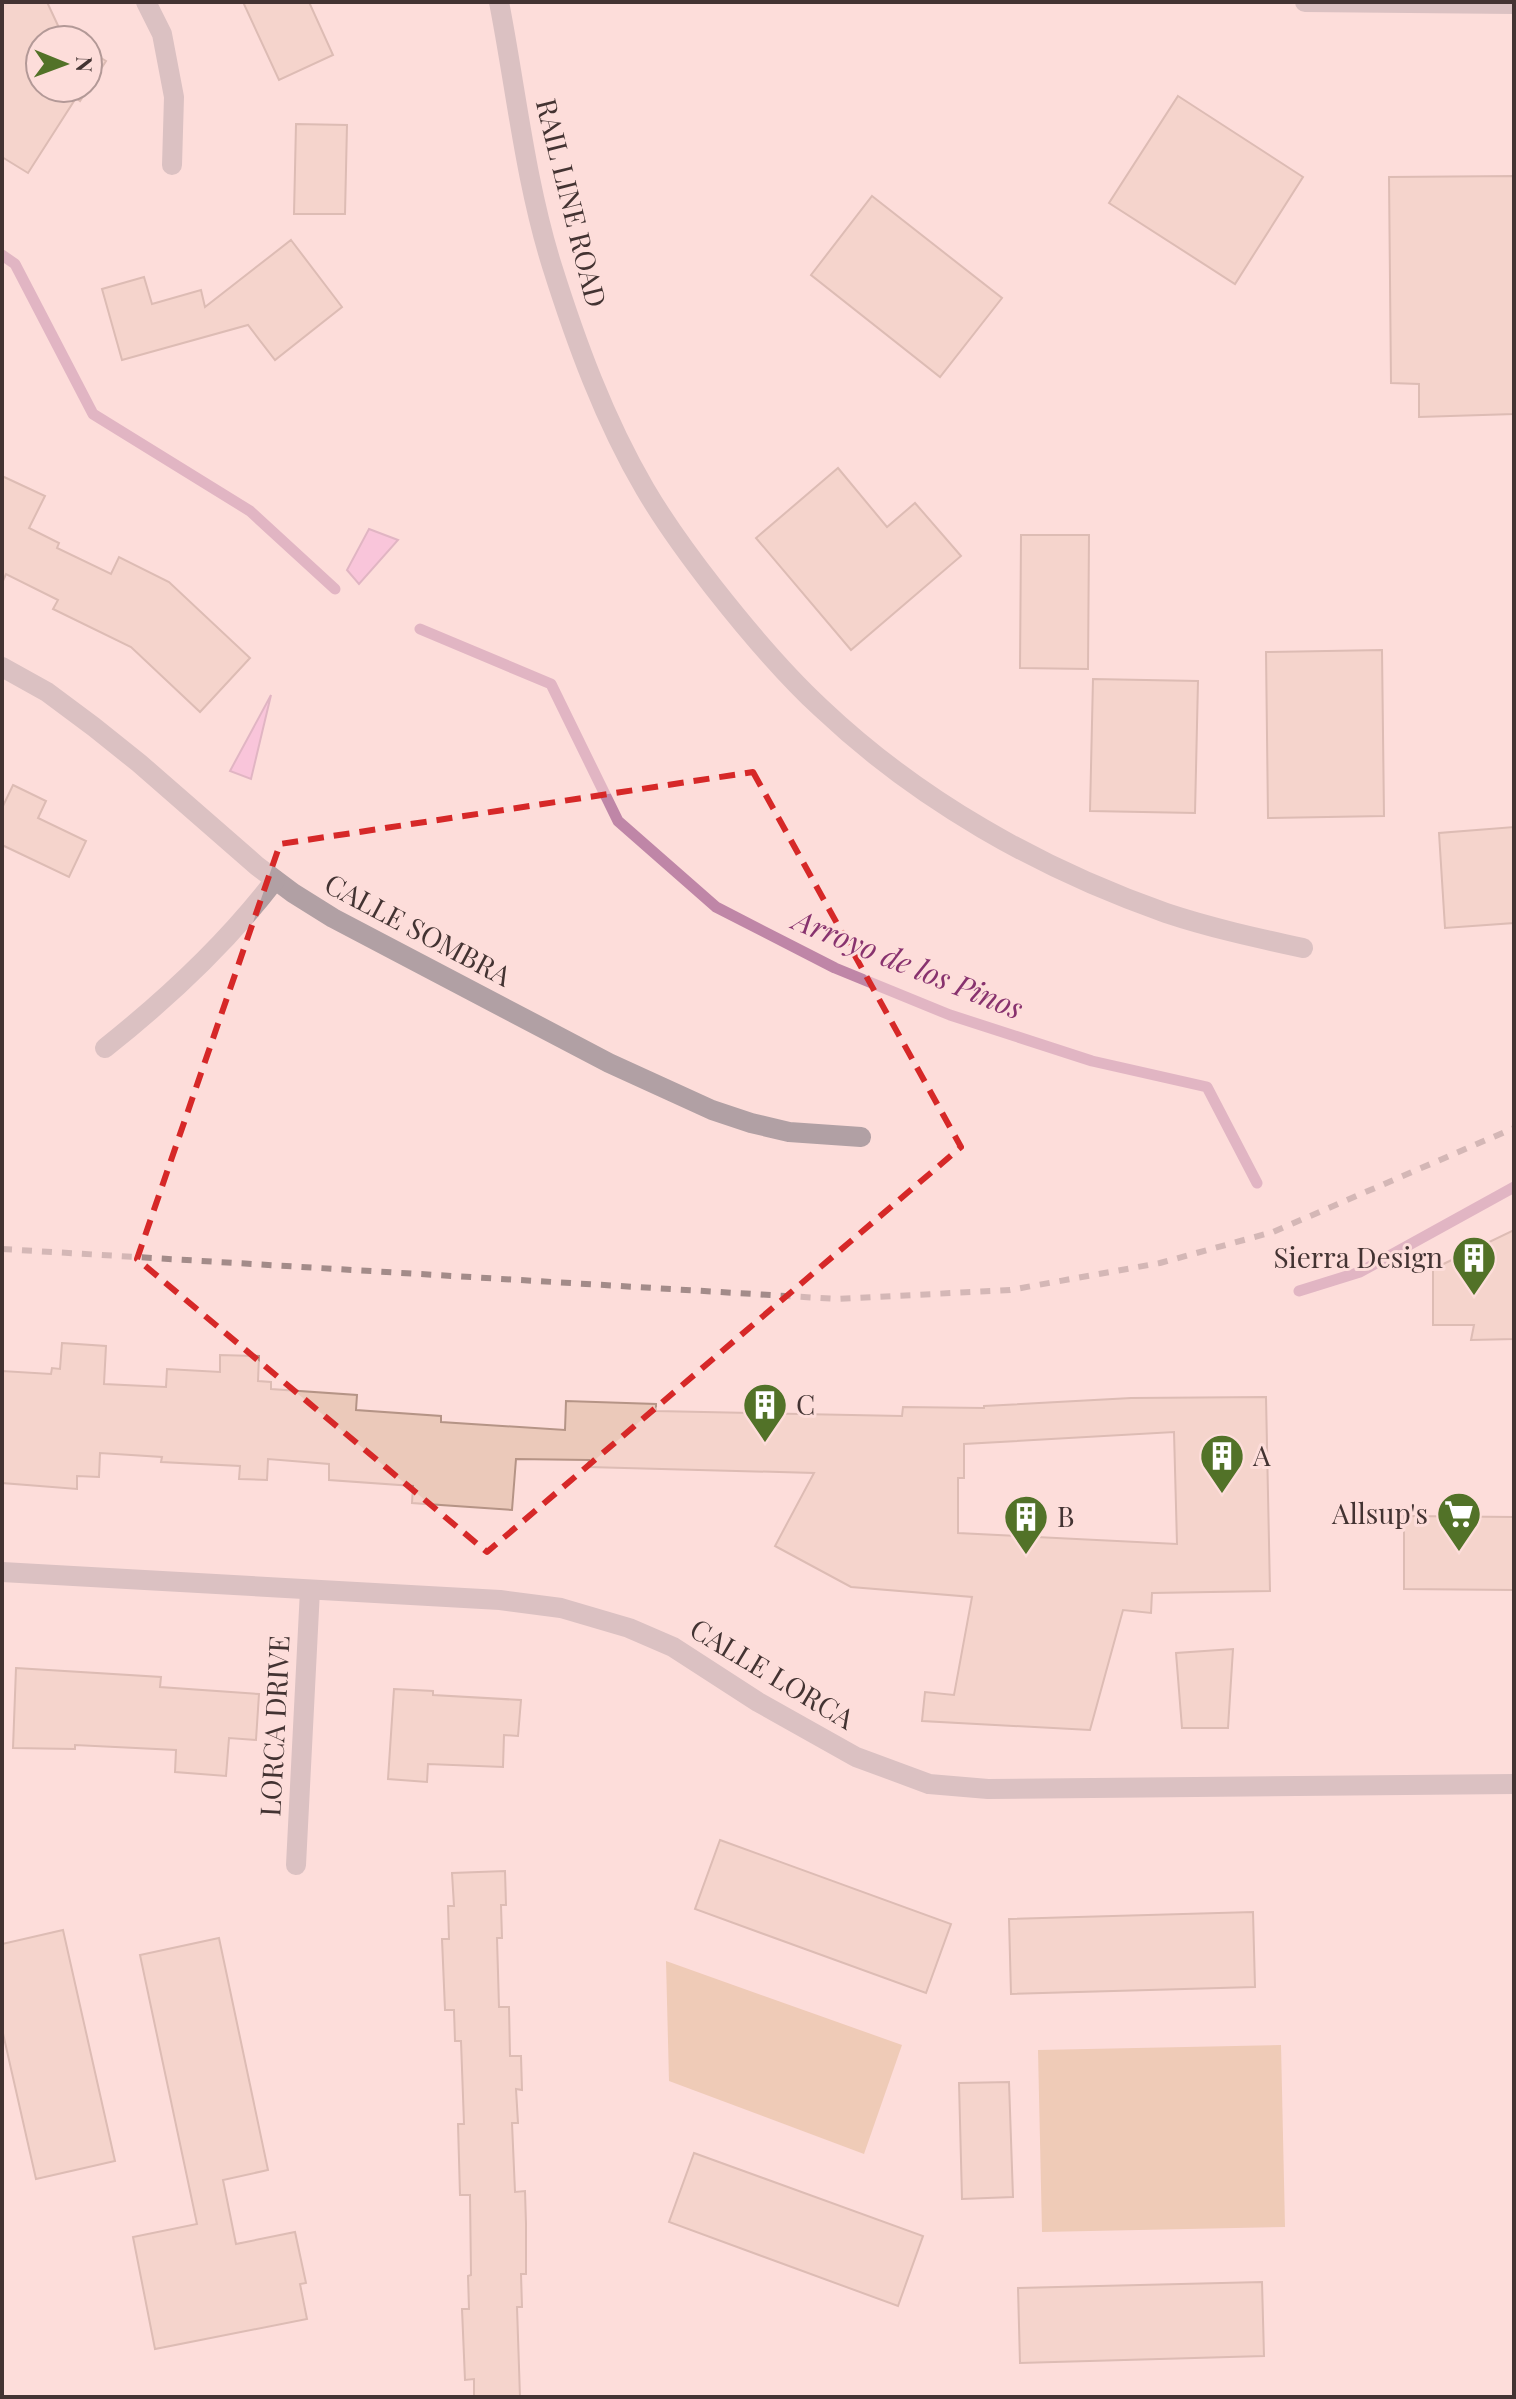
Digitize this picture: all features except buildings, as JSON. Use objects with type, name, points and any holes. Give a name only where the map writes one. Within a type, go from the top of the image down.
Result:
[{"type":"street","points":[[146,2],[162,34],[174,97],[172,165]]},
{"type":"street","name":"RAIL LINE ROAD","points":[[499,2],[520,123],[551,261],[596,389],[644,488],[672,532],[736,617],[816,703],[883,761],[993,834],[1113,893],[1234,933],[1303,948]]},
{"type":"street","points":[[1305,2],[1514,4]]},
{"type":"street","name":"CALLE SOMBRA","points":[[2,667],[47,692],[94,727],[275,880],[333,918],[609,1063],[712,1110],[789,1132],[861,1137]]},
{"type":"street","points":[[105,1048],[178,987],[231,933],[275,880]]},
{"type":"street","name":"CALLE LORCA","points":[[2,1572],[515,1602],[561,1608],[629,1628],[673,1647],[758,1702],[856,1757],[929,1784],[988,1789],[1514,1784]]},
{"type":"street","name":"LORCA DRIVE","points":[[296,1865],[310,1590]]},
{"type":"highlighted area","points":[[753,772],[961,1147],[487,1552],[137,1259],[280,844]]},
{"type":"shaded area","points":[[369,529],[398,540],[359,584],[347,570]]},
{"type":"shaded area","points":[[271,695],[251,779],[230,771]]},
{"type":"shaded area","points":[[666,1961],[902,2045],[864,2154],[669,2081]]},
{"type":"shaded area","points":[[1281,2045],[1285,2227],[1042,2232],[1038,2050]]},
{"type":"waterway","name":"Arroyo de los Pinos","points":[[2,255],[15,264],[93,414],[250,511],[335,589]]},
{"type":"waterway","name":"Arroyo de los Pinos","points":[[420,629],[551,684],[618,821],[716,907],[835,968],[950,1015],[1092,1061],[1207,1087],[1257,1183]]},
{"type":"waterway","points":[[1299,1291],[1360,1272],[1514,1187]]},
{"type":"railway","points":[[2,1249],[837,1299],[1010,1290],[1160,1263],[1273,1232],[1514,1128]]},
{"type":"place","name":"Sierra Design","points":[[1474,1297]]},
{"type":"place","name":"C","points":[[765,1444]]},
{"type":"place","name":"A","points":[[1222,1495]]},
{"type":"place","name":"Allsup's","points":[[1459,1553]]},
{"type":"place","name":"B","points":[[1026,1556]]}]
